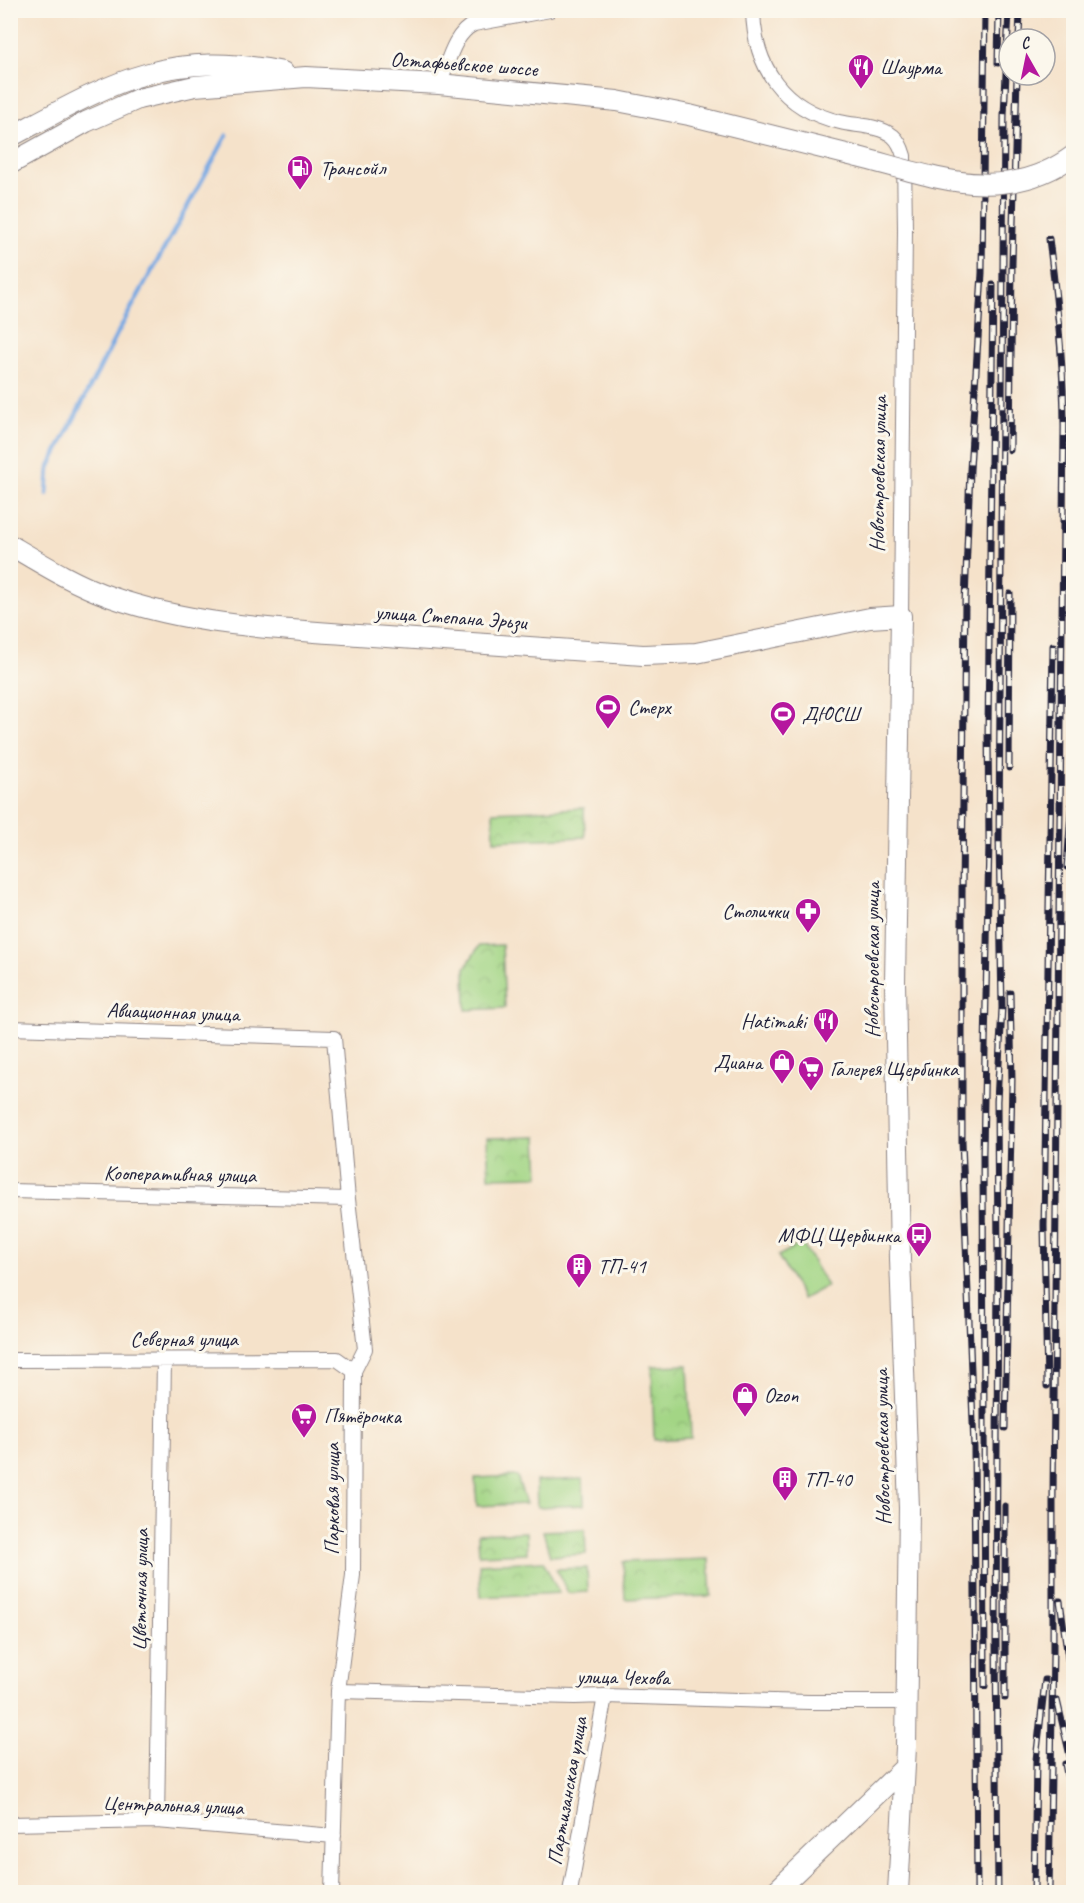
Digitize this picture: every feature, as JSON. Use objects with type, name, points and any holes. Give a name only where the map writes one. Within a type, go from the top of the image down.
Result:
[{"type":"street","points":[[439,84],[459,36],[465,28],[474,24],[550,10]]},
{"type":"street","name":"Новостроевская улица","points":[[753,10],[756,45],[762,61],[775,82],[792,99],[817,115],[879,129],[894,136],[901,146],[905,170],[902,655],[895,982],[900,1249],[909,1508],[907,1702],[898,1893]]},
{"type":"street","name":"Остафьевское шоссе","points":[[10,137],[101,89],[151,71],[184,65],[210,64],[252,66],[306,77]]},
{"type":"street","name":"Остафьевское шоссе","points":[[10,164],[86,122],[138,99],[195,86],[306,77],[439,84],[617,101],[689,115],[972,185],[1005,184],[1029,178],[1074,155]]},
{"type":"street","name":"улица Степана Эрьзи","points":[[10,545],[41,563],[109,596],[188,617],[253,627],[644,655],[671,655],[696,653],[870,618],[901,616]]},
{"type":"street","name":"Авиационная улица","points":[[10,1028],[334,1038]]},
{"type":"street","name":"Парковая улица","points":[[332,1893],[338,1691],[353,1575],[354,1371],[365,1349],[348,1199],[334,1038]]},
{"type":"street","name":"Кооперативная улица","points":[[10,1191],[348,1199]]},
{"type":"street","name":"Северная улица","points":[[10,1360],[337,1359],[354,1371]]},
{"type":"street","name":"Цветочная улица","points":[[157,1821],[164,1360]]},
{"type":"street","name":"улица Чехова","points":[[338,1691],[809,1702],[907,1702]]},
{"type":"street","name":"Партизанская улица","points":[[570,1893],[605,1696]]},
{"type":"street","points":[[775,1893],[904,1768]]},
{"type":"street","name":"Центральная улица","points":[[10,1824],[157,1821],[334,1836]]},
{"type":"green space","points":[[584,808],[585,837],[494,841],[493,812]]},
{"type":"green space","points":[[502,945],[505,1008],[466,1010],[465,968],[479,946]]},
{"type":"green space","points":[[537,1137],[539,1176],[489,1177],[487,1138]]},
{"type":"green space","points":[[802,1243],[827,1286],[803,1299],[778,1256]]},
{"type":"green space","points":[[688,1365],[691,1438],[654,1440],[652,1366]]},
{"type":"green space","points":[[517,1476],[526,1504],[477,1506],[475,1478]]},
{"type":"green space","points":[[583,1479],[584,1505],[537,1507],[536,1481]]},
{"type":"green space","points":[[585,1529],[586,1554],[550,1556],[543,1531]]},
{"type":"green space","points":[[526,1532],[527,1553],[479,1555],[478,1534]]},
{"type":"green space","points":[[709,1559],[711,1596],[625,1599],[623,1562]]},
{"type":"green space","points":[[543,1561],[559,1593],[481,1597],[479,1564]]},
{"type":"green space","points":[[587,1568],[588,1592],[568,1593],[556,1569]]},
{"type":"waterway","points":[[47,494],[49,468],[117,334],[227,135]]},
{"type":"railway","points":[[977,1892],[974,1448],[962,1141],[962,895],[965,601],[982,273],[985,10]]},
{"type":"railway","points":[[999,10],[999,27]]},
{"type":"railway","points":[[998,1892],[997,1101],[1002,1008],[999,840],[1004,116],[1009,10]]},
{"type":"railway","points":[[1019,27],[1020,10]]},
{"type":"railway","points":[[1010,450],[1017,87]]},
{"type":"railway","points":[[1049,239],[1060,333],[1064,427],[1049,1892]]},
{"type":"railway","points":[[985,1686],[983,1153],[989,841],[993,285]]},
{"type":"railway","points":[[1071,373],[1074,397]]},
{"type":"railway","points":[[1009,768],[1010,594]]},
{"type":"railway","points":[[1047,1386],[1044,1226],[1053,646]]},
{"type":"railway","points":[[1067,867],[1074,773]]},
{"type":"railway","points":[[1005,1428],[1012,1080],[1010,993]]},
{"type":"railway","points":[[1005,1506],[1005,1698]]},
{"type":"railway","points":[[1060,1601],[1074,1700]]},
{"type":"railway","points":[[1034,1892],[1036,1760],[1045,1680]]},
{"type":"railway","points":[[1057,1700],[1074,1773]]},
{"type":"railway","points":[[1065,1764],[1074,1810]]},
{"type":"place","name":"Шаурма","points":[[861,90]]},
{"type":"place","name":"Трансойл","points":[[300,191]]},
{"type":"place","name":"Стерх","points":[[608,730]]},
{"type":"place","name":"ДЮСШ","points":[[783,737]]},
{"type":"place","name":"Столички","points":[[808,934]]},
{"type":"place","name":"Hatimaki","points":[[826,1044]]},
{"type":"place","name":"Диана","points":[[782,1085]]},
{"type":"place","name":"Галерея Щербинка","points":[[811,1092]]},
{"type":"place","name":"МФЦ Щербинка","points":[[919,1258]]},
{"type":"place","name":"ТП-41","points":[[579,1289]]},
{"type":"place","name":"Ozon","points":[[745,1418]]},
{"type":"place","name":"Пятёрочка","points":[[304,1439]]},
{"type":"place","name":"ТП-40","points":[[785,1502]]}]
